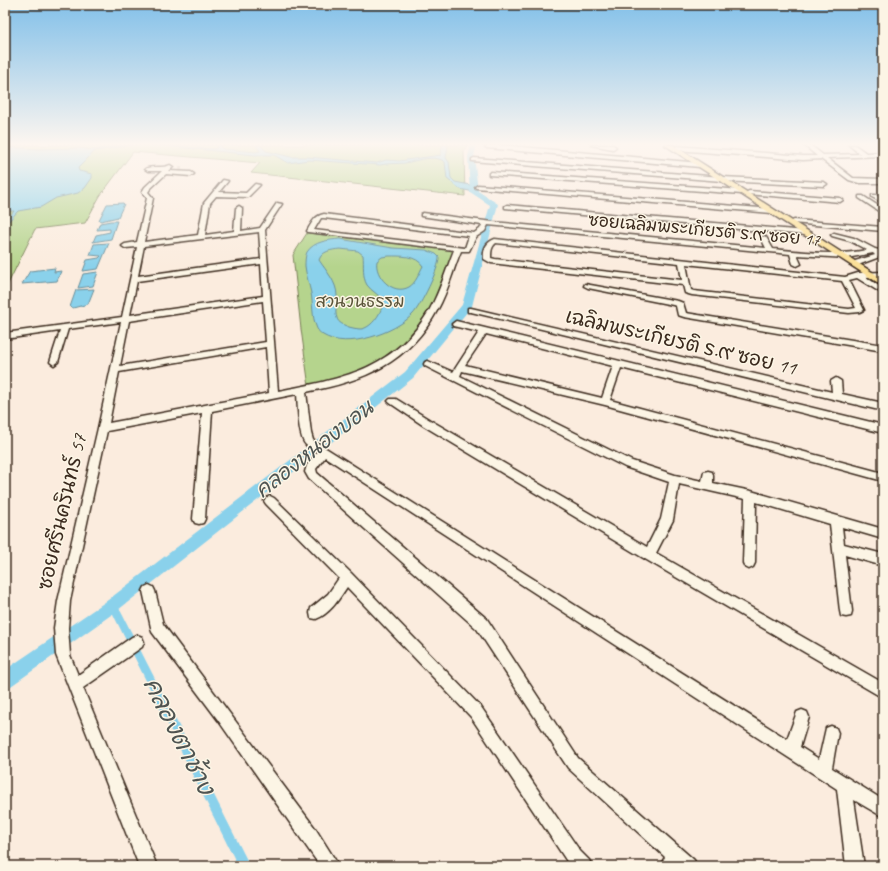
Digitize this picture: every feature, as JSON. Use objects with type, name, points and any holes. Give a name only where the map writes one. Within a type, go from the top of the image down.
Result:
[{"type":"main road","points":[[735,186],[806,233],[858,263],[871,274],[883,280]]},
{"type":"main road","points":[[746,193],[794,222],[883,283]]},
{"type":"street","name":"ซอยศรีนครินทร์ 57","points":[[148,866],[62,655],[61,628],[64,601],[103,428],[150,198],[145,192],[151,186]]},
{"type":"street","points":[[201,237],[206,204],[221,186]]},
{"type":"street","points":[[214,194],[248,195],[256,186]]},
{"type":"street","points":[[616,186],[617,198]]},
{"type":"street","points":[[658,186],[840,200]]},
{"type":"street","points":[[478,187],[772,211]]},
{"type":"street","points":[[874,196],[883,201]]},
{"type":"street","points":[[861,197],[883,212]]},
{"type":"street","points":[[274,396],[262,230],[279,204]]},
{"type":"street","points":[[507,207],[672,218],[750,228],[806,233]]},
{"type":"street","points":[[237,233],[239,208]]},
{"type":"street","name":"ซอยเฉลิมพระเกียรติ ร.๙ ซอย 17","points":[[423,215],[488,223],[796,253],[844,256],[880,254]]},
{"type":"street","points":[[794,222],[883,229]]},
{"type":"street","points":[[473,235],[467,250],[445,247],[432,237],[333,225],[348,227],[432,237],[452,232],[473,235],[478,234],[484,230],[488,223]]},
{"type":"street","points":[[750,228],[753,235]]},
{"type":"street","points":[[125,246],[262,230]]},
{"type":"street","points":[[445,247],[452,232]]},
{"type":"street","points":[[834,235],[852,239],[880,254]]},
{"type":"street","points":[[764,238],[770,250]]},
{"type":"street","points":[[686,283],[494,261],[488,259],[487,255],[492,242],[498,241],[845,279],[858,275],[883,274]]},
{"type":"street","points":[[795,245],[797,264]]},
{"type":"street","points":[[103,428],[333,385],[363,375],[384,363],[403,349],[419,331],[434,309],[458,249]]},
{"type":"street","points":[[858,263],[880,254]]},
{"type":"street","points":[[134,279],[264,261]]},
{"type":"street","points":[[682,262],[688,291],[692,294],[849,311],[860,310],[845,279]]},
{"type":"street","points":[[858,275],[883,292]]},
{"type":"street","points":[[588,286],[676,303],[680,305],[681,313],[684,315],[883,348]]},
{"type":"street","points":[[5,336],[267,298]]},
{"type":"street","name":"เฉลิมพระเกียรติ ร.๙ ซอย 11","points":[[471,310],[883,407]]},
{"type":"street","points":[[456,324],[883,429]]},
{"type":"street","points":[[54,362],[65,328]]},
{"type":"street","points":[[455,377],[459,367],[484,331]]},
{"type":"street","points":[[114,370],[270,344]]},
{"type":"street","points":[[428,364],[598,454],[675,478],[707,481],[751,496],[883,534]]},
{"type":"street","points":[[605,402],[618,365]]},
{"type":"street","points":[[459,367],[605,402],[883,476]]},
{"type":"street","points":[[836,381],[838,396]]},
{"type":"street","points":[[301,390],[306,433],[309,442],[883,809]]},
{"type":"street","points":[[393,400],[427,423],[649,555],[883,691]]},
{"type":"street","points":[[199,519],[207,408]]},
{"type":"street","points":[[323,452],[311,468],[310,472],[313,476],[482,624],[573,763],[678,862]]},
{"type":"street","points":[[649,555],[668,520],[675,478]]},
{"type":"street","points":[[749,563],[751,496]]},
{"type":"street","points":[[270,501],[347,578],[476,712],[574,856],[583,866]]},
{"type":"street","points":[[835,520],[846,612]]},
{"type":"street","points":[[838,548],[883,560]]},
{"type":"street","points":[[316,613],[332,598],[347,578]]},
{"type":"street","points":[[149,591],[157,627],[228,722],[309,834],[330,866]]},
{"type":"street","points":[[74,685],[137,642]]},
{"type":"street","points":[[791,751],[802,717]]},
{"type":"street","points":[[824,771],[831,733]]},
{"type":"street","points":[[844,784],[855,866]]},
{"type":"green space","points":[[5,186],[108,186],[100,196],[85,223],[35,229],[5,290]]},
{"type":"green space","points":[[369,186],[465,186],[465,196]]},
{"type":"green space","name":"สวนวนธรรม","points":[[307,233],[454,250],[431,308],[401,348],[362,373],[309,387],[293,255]]},
{"type":"water","points":[[5,186],[87,186],[78,193],[56,198],[41,207],[18,211],[7,223],[10,226],[5,240],[5,232],[8,227],[5,225],[5,222],[14,211],[5,211]]},
{"type":"water","points":[[456,186],[475,186],[474,192],[460,189]]},
{"type":"water","points":[[107,204],[124,204],[118,217],[101,221],[99,220]]},
{"type":"water","points":[[117,221],[111,239],[93,242],[96,235],[110,232],[110,229],[97,230],[100,223]]},
{"type":"water","points":[[340,239],[393,248],[426,250],[436,254],[439,257],[433,278],[425,296],[413,314],[405,321],[383,333],[357,340],[345,341],[333,339],[323,335],[320,332],[316,327],[314,318],[311,293],[305,266],[305,257],[310,248],[314,245]],"holes":[[[340,249],[358,251],[363,255],[365,282],[383,301],[379,314],[373,322],[365,328],[360,329],[343,325],[337,318],[337,291],[331,277],[319,260],[325,253]],[[403,256],[412,258],[420,262],[423,266],[409,287],[403,289],[391,287],[378,273],[377,261],[382,257]]]},
{"type":"water","points":[[109,243],[98,269],[83,271],[87,260],[99,258],[101,256],[90,255],[94,244]]},
{"type":"water","points":[[55,268],[54,272],[61,271],[57,281],[22,284],[30,271]]},
{"type":"water","points":[[98,272],[93,286],[78,288],[83,274]]},
{"type":"water","points":[[94,289],[88,304],[73,308],[70,307],[76,290]]},
{"type":"waterway","name":"คลองหนองบอน","points":[[5,680],[113,605],[409,375],[467,306],[494,204],[474,192],[475,186]]},
{"type":"waterway","name":"คลองตาช้าง","points":[[113,605],[244,866]]}]
